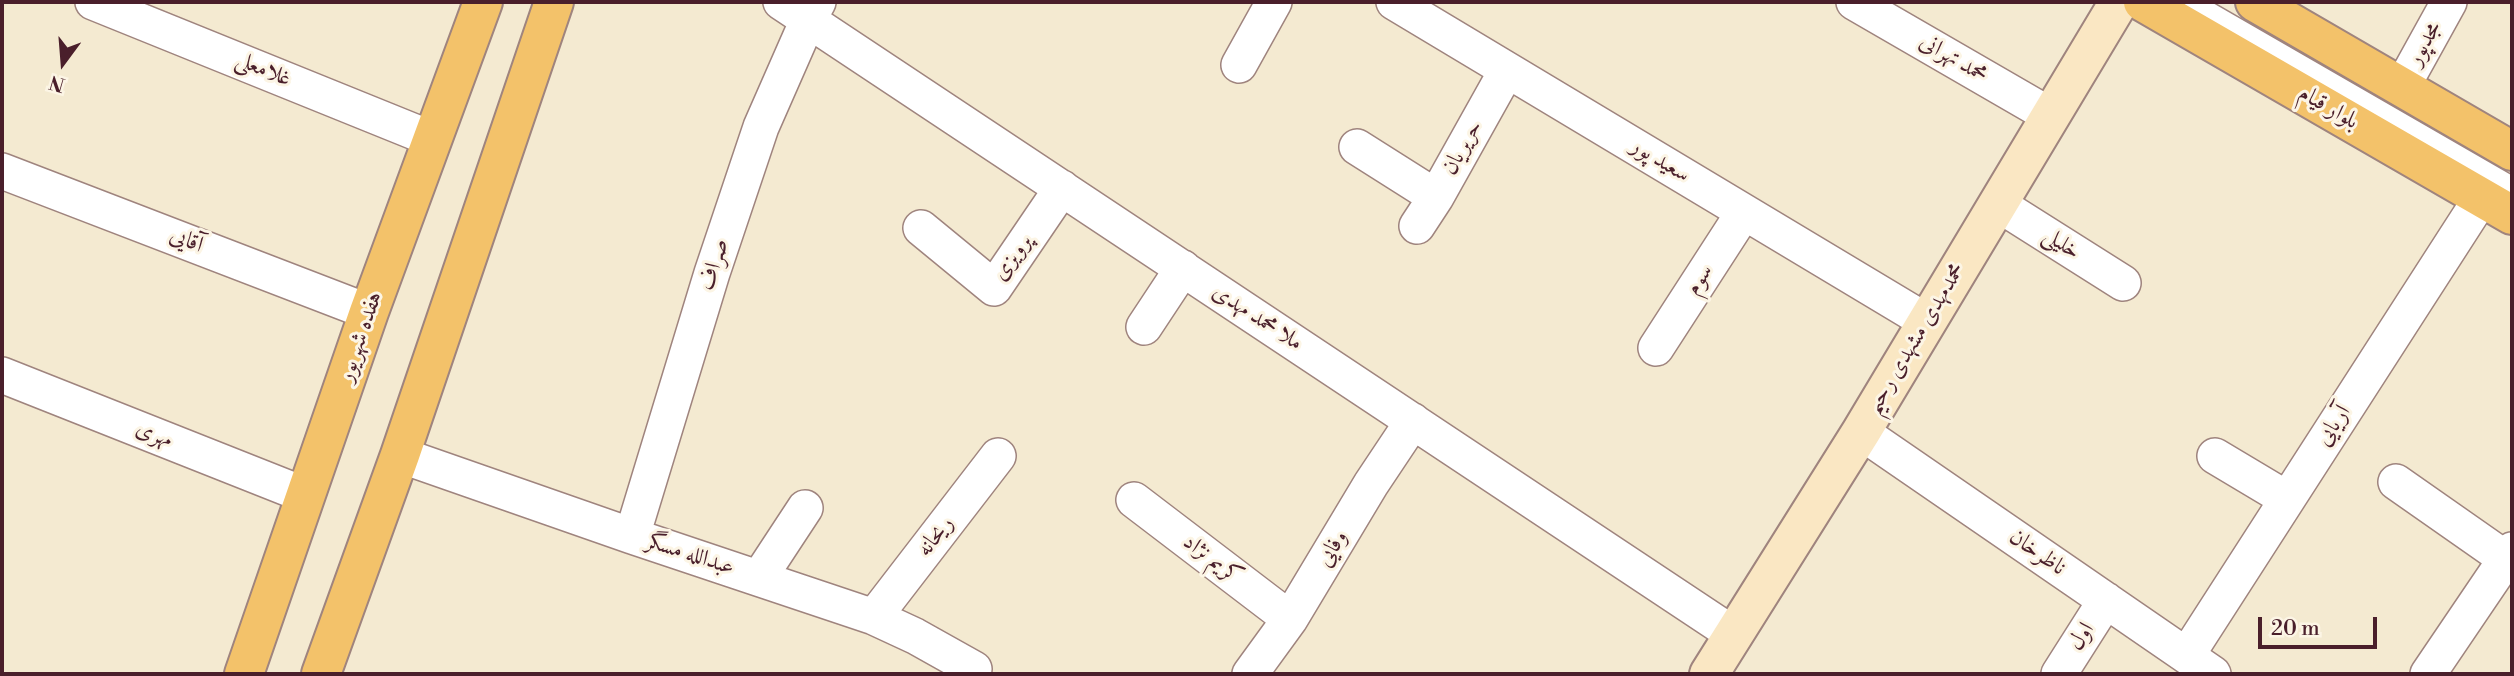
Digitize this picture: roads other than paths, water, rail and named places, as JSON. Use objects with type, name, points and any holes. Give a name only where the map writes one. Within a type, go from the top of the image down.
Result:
[{"type":"main road","name":"هفده شهریور","points":[[244,674],[369,312],[482,2]]},
{"type":"main road","points":[[321,674],[400,455],[554,2]]},
{"type":"main road","name":"محمدمهدی مشهدی رحیم","points":[[1709,674],[1861,432],[2119,2]]},
{"type":"main road","name":"بلوار قیام","points":[[2143,2],[2502,199]]},
{"type":"main road","points":[[2255,2],[2512,151]]},
{"type":"street","name":"غلامعلی","points":[[93,2],[432,139]]},
{"type":"street","points":[[1239,65],[1274,2]]},
{"type":"street","name":"سعید پور","points":[[1394,2],[1926,321]]},
{"type":"street","name":"محمد تهرانی","points":[[1854,2],[2051,116]]},
{"type":"street","name":"مجدپور","points":[[2402,87],[2449,2]]},
{"type":"street","name":"ملا محمد مهدی","points":[[802,8],[1062,188],[1733,634]]},
{"type":"street","name":"صراف","points":[[632,537],[712,273],[802,8]]},
{"type":"street","name":"حریریان","points":[[1417,226],[1507,70]]},
{"type":"street","points":[[1357,147],[1436,197]]},
{"type":"street","name":"آقایی","points":[[2,171],[369,312]]},
{"type":"street","name":"پرویزی","points":[[921,228],[993,288],[1062,188]]},
{"type":"street","name":"آریایی","points":[[2200,665],[2287,499],[2502,199]]},
{"type":"street","name":"خلیلی","points":[[1998,204],[2123,283]]},
{"type":"street","name":"سوم","points":[[1656,348],[1744,212]]},
{"type":"street","points":[[1144,327],[1183,268]]},
{"type":"street","name":"مهری","points":[[2,375],[306,495]]},
{"type":"street","name":"وفایی","points":[[1250,674],[1290,620],[1371,484],[1413,421]]},
{"type":"street","name":"ناظرخان","points":[[1861,432],[2200,665]]},
{"type":"street","name":"عبدالله مسگر","points":[[400,455],[632,537],[874,617],[915,636],[973,671]]},
{"type":"street","name":"ریحانه","points":[[874,617],[998,456]]},
{"type":"street","points":[[2215,456],[2287,499]]},
{"type":"street","points":[[2396,482],[2509,554],[2428,674]]},
{"type":"street","name":"کریم نژاد","points":[[1134,500],[1290,620]]},
{"type":"street","points":[[759,578],[805,508]]},
{"type":"street","name":"اول","points":[[2059,674],[2106,600]]},
{"type":"lane","points":[[2193,2],[2502,199]]}]
